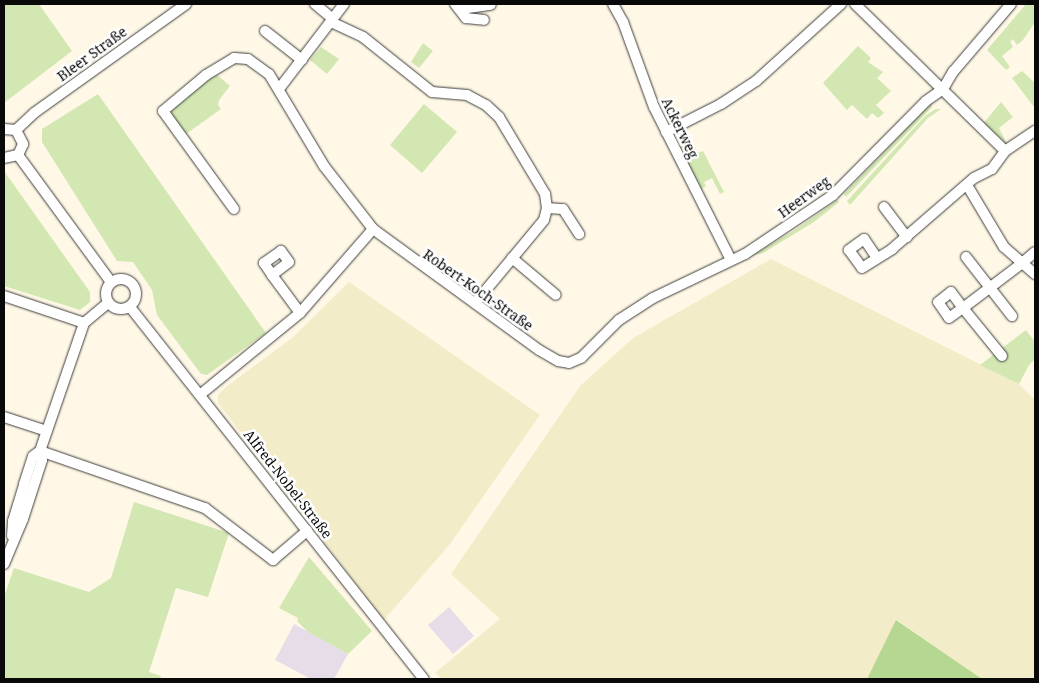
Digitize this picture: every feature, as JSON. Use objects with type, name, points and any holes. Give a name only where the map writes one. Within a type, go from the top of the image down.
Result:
[{"type":"street","name":"Bleer Straße","points":[[16,130],[34,113],[186,4]]},
{"type":"street","points":[[315,4],[332,20],[362,36],[432,92],[467,95],[486,105],[499,117],[540,186],[547,208],[544,220],[475,303]]},
{"type":"street","points":[[279,89],[344,4]]},
{"type":"street","name":"Ackerweg","points":[[613,4],[666,132],[732,260]]},
{"type":"street","points":[[666,132],[721,104],[756,81],[841,4]]},
{"type":"street","points":[[856,4],[1006,151]]},
{"type":"street","name":"Heerweg","points":[[573,361],[619,320],[653,298],[732,260],[833,195],[926,101],[943,89],[953,72],[1012,4]]},
{"type":"street","points":[[458,6],[491,5]]},
{"type":"street","points":[[458,6],[466,18],[484,20]]},
{"type":"street","points":[[265,31],[302,60]]},
{"type":"street","name":"Robert-Koch-Straße","points":[[234,209],[163,111],[206,75],[234,58],[248,59],[269,74],[324,166],[373,229],[558,361],[573,361]]},
{"type":"street","points":[[4,129],[16,130],[23,140],[18,155]]},
{"type":"street","points":[[877,258],[907,237],[971,182],[992,169],[1006,151],[1035,131]]},
{"type":"street","points":[[4,158],[18,155]]},
{"type":"street","points":[[18,155],[111,282]]},
{"type":"street","points":[[971,182],[988,224],[1021,264],[1035,274]]},
{"type":"street","points":[[884,207],[907,237]]},
{"type":"street","points":[[547,208],[563,209],[579,234]]},
{"type":"street","points":[[201,394],[300,313],[373,229]]},
{"type":"street","points":[[1002,356],[963,308],[1035,252]]},
{"type":"street","points":[[966,257],[1012,316]]},
{"type":"street","points":[[512,258],[556,295]]},
{"type":"street","points":[[272,275],[300,313]]},
{"type":"street","points":[[119,279],[132,283],[136,295],[130,307],[118,310],[108,303],[105,294],[111,282],[119,279]]},
{"type":"street","points":[[4,296],[84,323]]},
{"type":"street","points":[[4,564],[12,537],[23,519],[39,469],[40,451],[84,323],[108,303]]},
{"type":"street","name":"Alfred-Nobel-Straße","points":[[130,307],[201,394],[424,679]]},
{"type":"street","points":[[4,417],[47,431]]},
{"type":"street","points":[[40,451],[205,508],[273,560],[307,531]]},
{"type":"shaded area","points":[[771,259],[1019,384],[1035,400],[1035,679],[982,679],[897,620],[867,679],[442,679],[435,673],[500,619],[451,574],[580,386],[633,338]]},
{"type":"shaded area","points":[[349,282],[540,415],[450,544],[384,620],[218,403],[218,395],[227,386],[292,338]]},
{"type":"shaded area","points":[[449,607],[474,636],[453,654],[428,625]]},
{"type":"shaded area","points":[[294,624],[348,654],[334,679],[311,679],[275,660]]},
{"type":"green space","points":[[4,4],[39,4],[72,51],[4,103]]},
{"type":"green space","points":[[1026,4],[1035,4],[1035,22],[1023,40],[1017,45],[1013,39],[1010,42],[1013,47],[1002,56],[1010,67],[1006,70],[987,50]]},
{"type":"green space","points":[[423,43],[433,51],[419,68],[411,62]]},
{"type":"green space","points":[[858,46],[871,58],[868,62],[883,72],[877,78],[891,91],[876,105],[884,113],[878,118],[872,113],[867,119],[852,105],[847,110],[823,83]]},
{"type":"green space","points":[[321,47],[339,59],[327,74],[310,60]]},
{"type":"green space","points":[[1022,71],[1035,83],[1034,107],[1012,78]]},
{"type":"green space","points":[[216,74],[230,86],[219,100],[218,105],[221,109],[186,134],[171,115],[173,107]]},
{"type":"green space","points":[[98,94],[266,333],[207,375],[201,374],[157,315],[152,290],[133,262],[117,261],[42,142],[42,129]]},
{"type":"green space","points":[[932,102],[932,107],[846,197],[844,194]]},
{"type":"green space","points":[[1001,102],[1013,117],[999,128],[1007,144],[983,124]]},
{"type":"green space","points":[[424,104],[457,132],[422,173],[390,145]]},
{"type":"green space","points":[[936,109],[941,109],[928,118],[850,205],[847,201],[926,115]]},
{"type":"green space","points":[[687,128],[688,131],[679,136],[687,151],[695,147],[698,153],[703,151],[724,192],[720,194],[712,178],[704,182],[706,186],[701,189],[673,134]]},
{"type":"green space","points":[[4,171],[90,292],[90,302],[80,310],[4,286]]},
{"type":"green space","points":[[837,200],[839,202],[814,222],[763,253],[751,256],[795,230]]},
{"type":"green space","points":[[1026,330],[1035,342],[1035,359],[1029,365],[1019,384],[980,365]]},
{"type":"green space","points":[[134,502],[229,533],[208,597],[176,588],[149,672],[161,676],[160,679],[4,679],[4,597],[14,568],[89,592],[111,578]]},
{"type":"green space","points":[[309,557],[372,631],[348,654],[308,632],[297,621],[298,618],[279,608]]},
{"type":"green space","points":[[896,620],[982,679],[867,679]]}]
